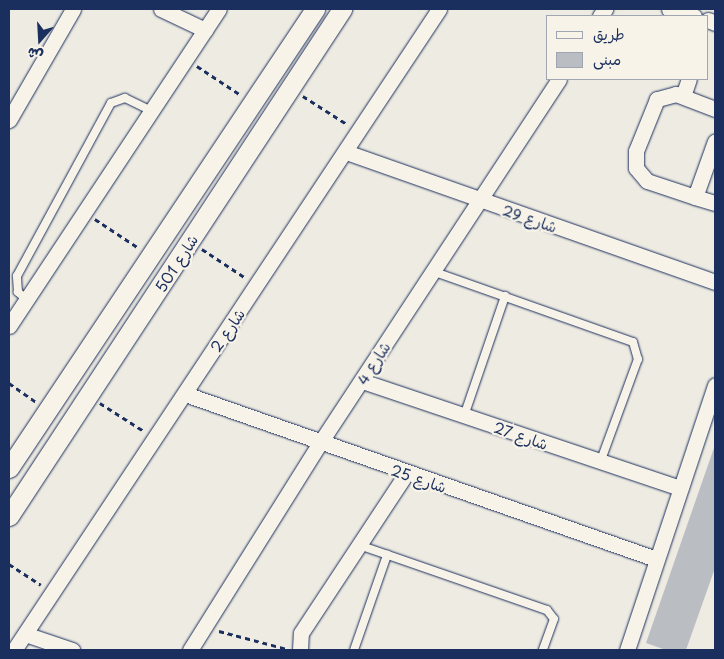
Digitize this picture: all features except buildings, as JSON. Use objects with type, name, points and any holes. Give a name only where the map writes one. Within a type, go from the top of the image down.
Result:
[{"type":"street","points":[[9,120],[73,9]]},
{"type":"street","points":[[161,9],[205,30]]},
{"type":"street","points":[[9,326],[150,110],[219,9]]},
{"type":"street","name":"شارع 501","points":[[9,468],[315,9]]},
{"type":"street","name":"شارع 501","points":[[9,516],[342,9]]},
{"type":"street","name":"شارع 2","points":[[14,650],[346,152],[439,9]]},
{"type":"street","points":[[669,9],[690,15]]},
{"type":"street","name":"شارع 4","points":[[190,650],[320,443],[559,80]]},
{"type":"street","points":[[683,96],[689,80]]},
{"type":"street","points":[[715,109],[683,96],[663,95],[653,104],[634,159],[647,181],[715,204]]},
{"type":"street","points":[[695,197],[715,141]]},
{"type":"street","name":"شارع 29","points":[[346,152],[480,201],[715,282]]},
{"type":"street","name":"شارع 27","points":[[362,381],[600,463],[680,488]]},
{"type":"street","points":[[627,650],[655,559],[715,385]]},
{"type":"street","name":"شارع 25","points":[[185,394],[406,474],[655,559]]},
{"type":"street","points":[[299,648],[301,632],[406,474]]},
{"type":"street","points":[[24,634],[72,650]]},
{"type":"lane","points":[[26,299],[18,292],[17,276],[111,104],[125,98],[150,110]]},
{"type":"lane","points":[[432,271],[628,338],[636,347],[636,365],[600,463]]},
{"type":"lane","points":[[464,416],[505,296]]},
{"type":"lane","points":[[359,545],[547,610],[554,619],[543,650]]},
{"type":"lane","points":[[354,650],[387,555]]},
{"type":"path","points":[[186,59],[252,103]]},
{"type":"path","points":[[291,88],[359,132]]},
{"type":"path","points":[[84,212],[150,256]]},
{"type":"path","points":[[190,241],[257,286]]},
{"type":"path","points":[[9,383],[48,410]]},
{"type":"path","points":[[88,396],[156,438]]},
{"type":"path","points":[[9,564],[52,592]]},
{"type":"path","points":[[216,634],[226,630],[280,649],[299,648]]}]
